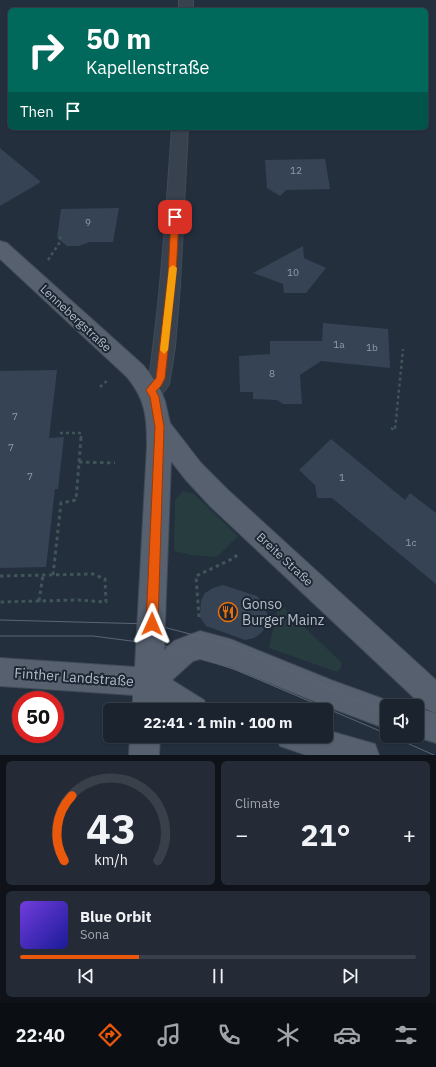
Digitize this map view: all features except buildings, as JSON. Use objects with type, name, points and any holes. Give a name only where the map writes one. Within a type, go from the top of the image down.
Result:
[{"type":"main road","name":"Lennebergstraße","points":[[0,248],[135,371],[150,390]]},
{"type":"main road","points":[[148,703],[159,427],[154,397],[150,390]]},
{"type":"main road","name":"Breite Straße","points":[[159,427],[193,471],[219,498],[436,699]]},
{"type":"main road","points":[[149,682],[184,651],[200,646],[230,653],[331,694],[380,712]]},
{"type":"main road","name":"Finther Landstraße","points":[[0,672],[149,682]]},
{"type":"main road","points":[[149,682],[183,703]]},
{"type":"main road","points":[[424,724],[436,728]]},
{"type":"main road","points":[[144,755],[145,743]]},
{"type":"main road","points":[[317,743],[364,755]]},
{"type":"street","points":[[150,390],[158,384],[160,378],[166,332],[172,276],[180,130]]},
{"type":"path","points":[[43,264],[54,252],[60,242],[61,234]]},
{"type":"path","points":[[391,428],[395,430],[403,349]]},
{"type":"path","points":[[100,387],[105,382]]},
{"type":"path","points":[[53,574],[61,503],[76,500],[81,433],[60,433]]},
{"type":"path","points":[[79,462],[115,463]]},
{"type":"path","points":[[199,618],[196,576],[234,558],[243,549]]},
{"type":"path","points":[[0,576],[93,574],[104,579],[106,602],[0,602]]},
{"type":"path","points":[[39,601],[43,575]]},
{"type":"green space","points":[[183,491],[194,494],[238,536],[217,557],[191,555],[174,551],[175,500]]},
{"type":"green space","points":[[278,607],[283,607],[341,662],[341,668],[337,672],[269,648]]},
{"type":"tram line","points":[[0,620],[152,624],[232,645],[380,711]]},
{"type":"tram line","points":[[0,636],[93,636],[162,645],[236,670],[380,731]]},
{"type":"tram line","points":[[424,729],[436,734]]},
{"type":"tram line","points":[[407,743],[434,755]]},
{"type":"slow traffic","points":[[164,350],[173,268]]},
{"type":"place","name":"Gonso Burger Mainz","points":[[228,612]]},
{"type":"route","points":[[152,624],[159,427],[154,397],[150,390],[158,384],[160,378],[172,276],[175,217]]}]
